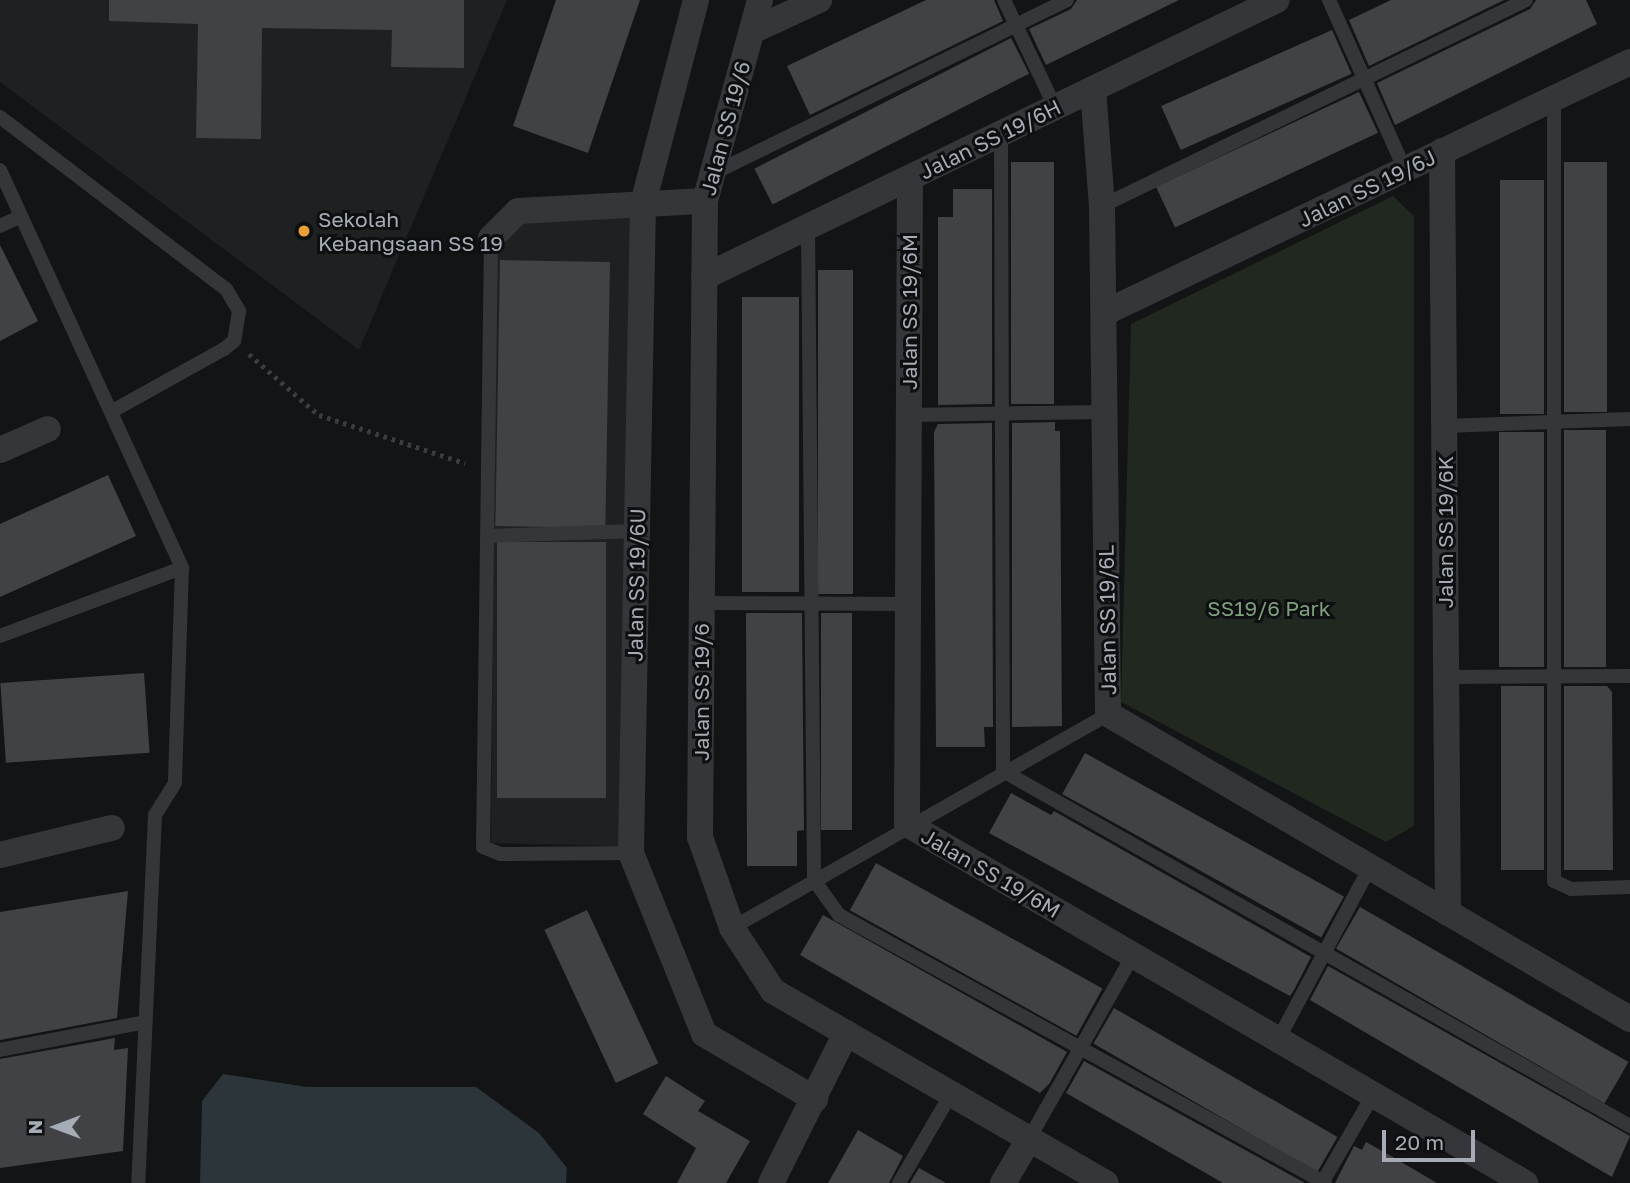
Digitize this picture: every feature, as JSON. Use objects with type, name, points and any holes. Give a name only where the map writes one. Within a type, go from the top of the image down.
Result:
[{"type":"street","name":"Jalan SS 19/6U","points":[[696,0],[643,203],[631,853],[704,1034],[815,1099]]},
{"type":"street","name":"Jalan SS 19/6","points":[[760,0],[705,201],[700,837],[732,928],[773,992],[1105,1183]]},
{"type":"street","points":[[751,31],[819,0]]},
{"type":"street","name":"Jalan SS 19/6H","points":[[704,277],[1277,0]]},
{"type":"street","name":"Jalan SS 19/6J","points":[[1104,313],[1630,62]]},
{"type":"street","name":"Jalan SS 19/6L","points":[[1093,89],[1102,206],[1108,714],[1630,1019]]},
{"type":"street","name":"Jalan SS 19/6K","points":[[1443,151],[1448,913]]},
{"type":"street","name":"Jalan SS 19/6M","points":[[910,178],[907,824],[1525,1183]]},
{"type":"street","points":[[491,238],[518,211],[705,201]]},
{"type":"street","points":[[0,450],[48,429]]},
{"type":"street","points":[[0,855],[111,828]]},
{"type":"street","points":[[771,1183],[846,1033]]},
{"type":"street","points":[[1003,1183],[1029,1139]]},
{"type":"lane","points":[[1004,0],[1055,107]]},
{"type":"lane","points":[[712,174],[1067,0]]},
{"type":"lane","points":[[1329,0],[1405,170]]},
{"type":"lane","points":[[1102,206],[1527,0]]},
{"type":"lane","points":[[1554,98],[1554,881],[1571,889],[1630,887]]},
{"type":"lane","points":[[0,117],[226,289],[239,311],[234,341],[111,412]]},
{"type":"lane","points":[[1001,134],[1003,771]]},
{"type":"lane","points":[[0,170],[182,568],[175,783],[155,816],[138,1183]]},
{"type":"lane","points":[[0,226],[21,216]]},
{"type":"lane","points":[[808,227],[814,880],[839,915],[1323,1182],[1373,1095]]},
{"type":"lane","points":[[491,238],[483,847],[500,854],[631,853]]},
{"type":"lane","points":[[909,415],[1105,412]]},
{"type":"lane","points":[[1444,426],[1630,419]]},
{"type":"lane","points":[[489,536],[637,531]]},
{"type":"lane","points":[[0,636],[182,568]]},
{"type":"lane","points":[[702,603],[908,604]]},
{"type":"lane","points":[[1447,677],[1630,676]]},
{"type":"lane","points":[[732,928],[907,824],[1108,714]]},
{"type":"lane","points":[[1003,771],[1630,1126]]},
{"type":"lane","points":[[1278,1040],[1370,867]]},
{"type":"lane","points":[[1029,1139],[1133,955]]},
{"type":"lane","points":[[0,1050],[145,1022]]},
{"type":"lane","points":[[898,1183],[951,1094]]},
{"type":"path","points":[[234,341],[318,415],[489,471]]},
{"type":"shaded area","name":"Sekolah Kebangsaan SS 19","points":[[0,0],[507,0],[359,350],[0,82]]},
{"type":"shaded area","points":[[630,214],[621,846],[491,843],[496,248],[524,222]]},
{"type":"shaded area","points":[[223,1074],[307,1087],[476,1087],[539,1133],[567,1168],[566,1183],[200,1183],[202,1101]]},
{"type":"green space","name":"SS19/6 Park","points":[[1393,196],[1414,216],[1414,826],[1386,842],[1121,702],[1131,324]]},
{"type":"building","points":[[109,0],[464,0],[464,68],[391,67],[392,30],[262,28],[261,139],[196,138],[198,24],[109,21]]},
{"type":"building","points":[[556,0],[640,0],[588,153],[513,126]]},
{"type":"building","points":[[926,0],[994,0],[1003,21],[810,115],[787,66]]},
{"type":"building","points":[[1077,0],[1179,0],[1046,65],[1029,29],[1071,9]]},
{"type":"building","points":[[1391,0],[1504,0],[1369,66],[1349,20]]},
{"type":"building","points":[[1536,0],[1586,0],[1597,24],[1395,125],[1377,83],[1530,9]]},
{"type":"building","points":[[1332,30],[1352,74],[1181,150],[1161,106]]},
{"type":"building","points":[[1011,38],[1029,74],[773,204],[754,169]]},
{"type":"building","points":[[1359,92],[1378,133],[1175,227],[1156,187]]},
{"type":"building","points":[[1011,162],[1054,162],[1054,404],[1011,404]]},
{"type":"building","points":[[1564,162],[1607,162],[1607,412],[1564,412]]},
{"type":"building","points":[[1500,180],[1544,180],[1544,414],[1500,414]]},
{"type":"building","points":[[953,189],[992,189],[992,404],[938,405],[938,217],[953,217]]},
{"type":"building","points":[[0,245],[38,321],[0,341]]},
{"type":"building","points":[[500,260],[610,262],[605,528],[495,526]]},
{"type":"building","points":[[818,270],[853,270],[853,594],[818,594]]},
{"type":"building","points":[[742,297],[799,297],[799,592],[742,592]]},
{"type":"building","points":[[1055,422],[1055,431],[1060,431],[1062,726],[1012,727],[1012,423]]},
{"type":"building","points":[[992,423],[993,727],[984,727],[985,747],[936,747],[934,432],[938,424]]},
{"type":"building","points":[[1564,430],[1606,430],[1606,667],[1564,667]]},
{"type":"building","points":[[1499,432],[1544,432],[1544,667],[1499,667]]},
{"type":"building","points":[[108,475],[136,536],[0,597],[0,524]]},
{"type":"building","points":[[497,542],[606,542],[606,798],[497,798]]},
{"type":"building","points":[[746,613],[802,613],[804,830],[797,831],[797,866],[747,866]]},
{"type":"building","points":[[821,613],[852,613],[852,830],[821,830]]},
{"type":"building","points":[[144,673],[150,753],[6,763],[0,683]]},
{"type":"building","points":[[1501,686],[1544,686],[1544,870],[1501,870]]},
{"type":"building","points":[[1564,686],[1607,686],[1612,692],[1613,870],[1564,870]]},
{"type":"building","points":[[1085,753],[1344,897],[1321,938],[1062,794]]},
{"type":"building","points":[[1011,793],[1051,815],[1054,811],[1311,957],[1290,996],[989,833]]},
{"type":"building","points":[[876,863],[1103,989],[1076,1036],[850,910]]},
{"type":"building","points":[[128,891],[117,1018],[0,1040],[0,912]]},
{"type":"building","points":[[1360,907],[1628,1062],[1604,1104],[1336,949]]},
{"type":"building","points":[[587,910],[658,1063],[616,1083],[544,930]]},
{"type":"building","points":[[823,915],[1067,1052],[1049,1084],[1040,1093],[800,955]]},
{"type":"building","points":[[1328,966],[1630,1136],[1612,1177],[1310,1000]]},
{"type":"building","points":[[1114,1008],[1337,1137],[1317,1173],[1094,1044]]},
{"type":"building","points":[[115,1038],[114,1050],[128,1048],[123,1151],[0,1168],[0,1059]]},
{"type":"building","points":[[1084,1061],[1305,1183],[1223,1183],[1066,1093]]},
{"type":"building","points":[[666,1076],[705,1101],[698,1111],[750,1141],[726,1183],[677,1183],[696,1148],[643,1114]]},
{"type":"building","points":[[858,1130],[903,1156],[889,1183],[828,1183]]},
{"type":"building","points":[[1366,1142],[1437,1183],[1335,1183],[1354,1146],[1362,1150]]},
{"type":"building","points":[[919,1168],[946,1183],[910,1183]]},
{"type":"place","name":"Sekolah Kebangsaan SS 19","points":[[304,231]]}]
